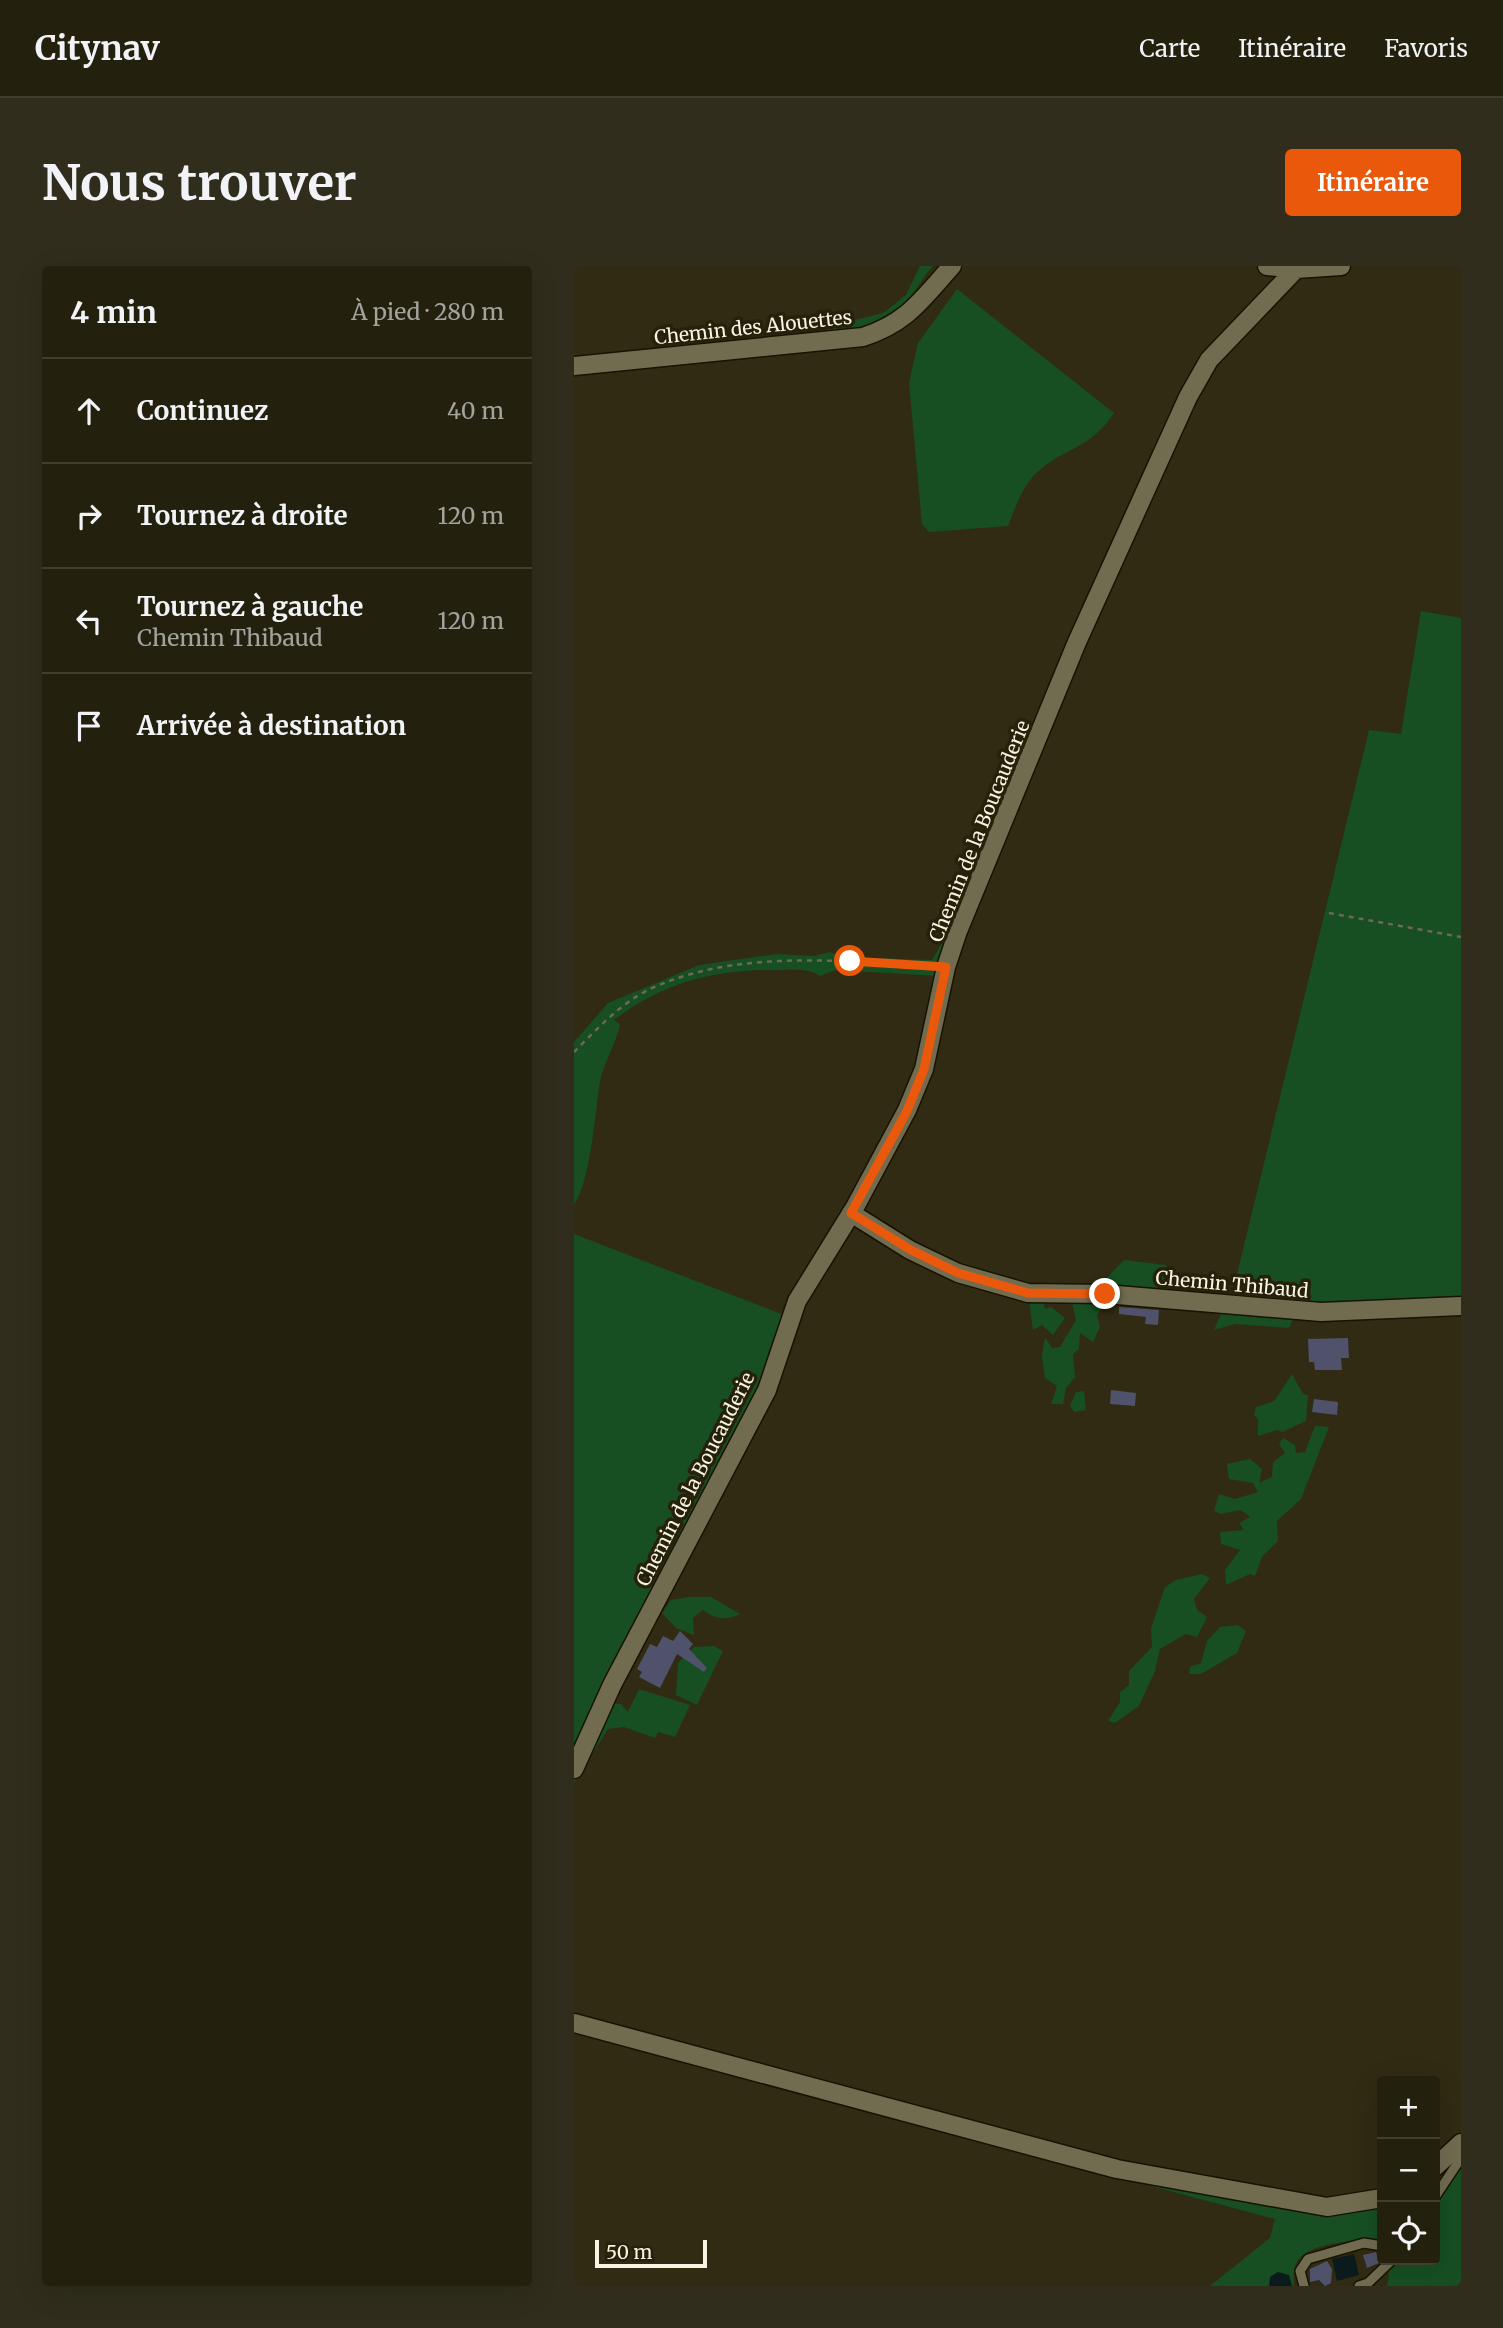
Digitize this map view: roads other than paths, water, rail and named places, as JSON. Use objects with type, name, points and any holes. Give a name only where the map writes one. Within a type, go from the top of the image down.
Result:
[{"type":"street","name":"Chemin des Alouettes","points":[[574,366],[863,337],[890,328],[907,316],[951,266]]},
{"type":"street","points":[[1268,266],[1341,266]]},
{"type":"street","name":"Chemin de la Boucauderie","points":[[574,1769],[612,1685],[767,1391],[797,1301],[851,1213],[907,1111],[924,1069],[946,967],[958,931],[1077,642],[1188,397],[1209,360],[1296,267]]},
{"type":"street","name":"Chemin Thibaud","points":[[851,1213],[911,1250],[958,1273],[1028,1293],[1105,1294],[1321,1312],[1461,1306]]},
{"type":"street","points":[[574,2023],[1117,2169],[1327,2207],[1377,2199]]},
{"type":"street","points":[[1440,2162],[1461,2143]]},
{"type":"lane","points":[[1440,2190],[1461,2158]]},
{"type":"lane","points":[[1304,2286],[1300,2271],[1308,2259],[1364,2244],[1377,2245]]},
{"type":"lane","points":[[1359,2286],[1368,2283],[1387,2265]]}]
